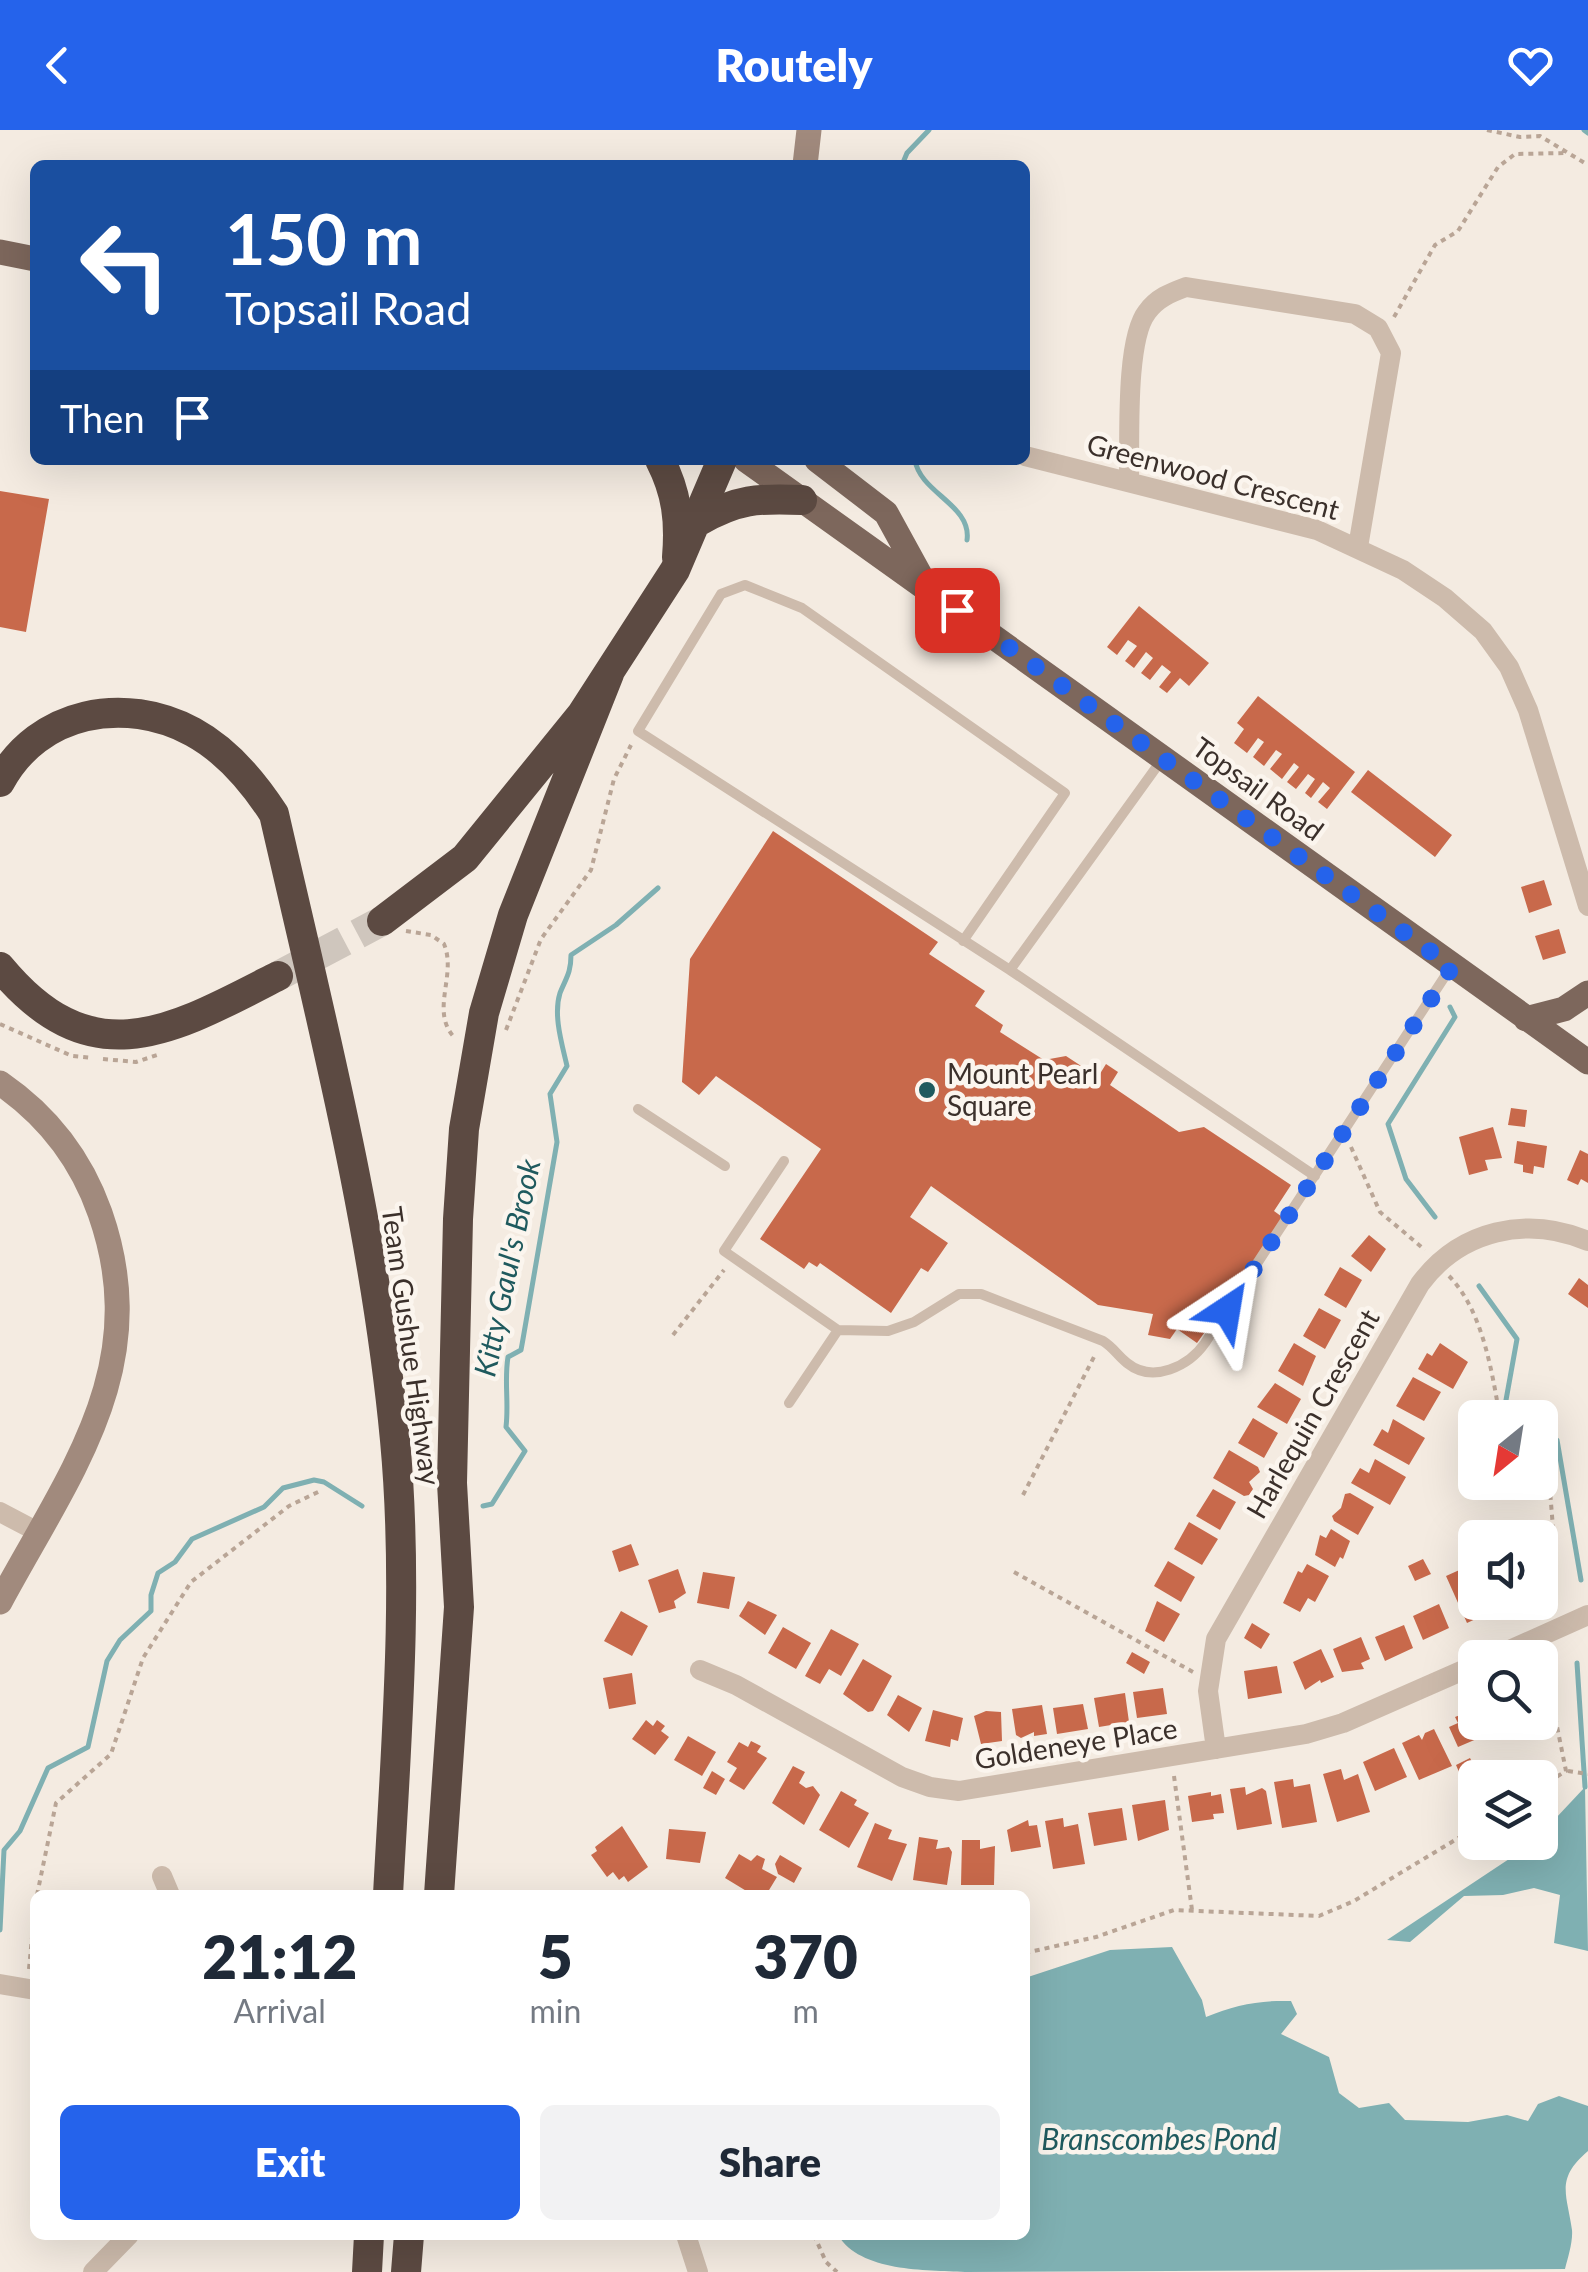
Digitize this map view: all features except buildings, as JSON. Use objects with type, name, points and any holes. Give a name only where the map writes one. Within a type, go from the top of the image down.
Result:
[{"type":"highway","points":[[662,465],[676,497],[680,526],[675,570]]},
{"type":"highway","points":[[386,925],[465,858],[503,816],[609,674],[675,570],[720,465]]},
{"type":"highway","points":[[699,521],[724,506],[754,498],[802,500]]},
{"type":"highway","name":"Team Gushue Highway","points":[[438,1890],[459,1607],[452,1483],[464,1129],[474,1062],[513,915],[609,674]]},
{"type":"highway","name":"Team Gushue Highway","points":[[0,782],[30,744],[68,719],[130,713],[164,719],[195,733],[235,766],[274,814],[344,1121],[393,1421],[402,1536],[388,1890]]},
{"type":"highway","points":[[0,967],[24,996],[65,1022],[108,1036],[146,1034],[204,1014],[278,976]]},
{"type":"highway","points":[[367,2272],[369,2240]]},
{"type":"highway","points":[[406,2272],[409,2240]]},
{"type":"main road","points":[[0,252],[30,258]]},
{"type":"main road","name":"Topsail Road","points":[[753,465],[1588,1061]]},
{"type":"main road","points":[[824,465],[886,512],[927,589]]},
{"type":"main road","points":[[1526,1018],[1564,1009],[1588,993]]},
{"type":"street","points":[[805,160],[808,130]]},
{"type":"street","points":[[1129,480],[1134,336],[1146,312],[1164,295],[1186,288],[1355,314],[1378,328],[1391,353],[1358,547]]},
{"type":"street","name":"Greenwood Crescent","points":[[1030,457],[1318,530],[1358,547],[1445,598],[1483,631],[1509,667],[1528,710],[1588,906]]},
{"type":"street","points":[[0,1083],[60,1136],[90,1185],[112,1248],[120,1306],[111,1379],[86,1444],[0,1602]]},
{"type":"street","name":"Harlequin Crescent","points":[[1216,1749],[1208,1677],[1222,1626],[1428,1273],[1457,1249],[1497,1231],[1544,1228],[1588,1241]]},
{"type":"street","points":[[0,1512],[38,1532]]},
{"type":"street","points":[[1532,1640],[1588,1615]]},
{"type":"street","name":"Goldeneye Place","points":[[700,1670],[748,1691],[902,1777],[945,1790],[972,1790],[1326,1729],[1458,1672]]},
{"type":"street","points":[[0,1984],[30,1990]]},
{"type":"street","points":[[93,2272],[124,2240]]},
{"type":"street","points":[[688,2240],[698,2272]]},
{"type":"lane","points":[[964,940],[1065,792],[802,608],[745,585],[721,594],[638,731],[1010,970],[1315,1176]]},
{"type":"lane","points":[[1010,970],[1164,757]]},
{"type":"lane","points":[[784,1161],[724,1251],[838,1330],[888,1331],[914,1322],[959,1294],[981,1294],[1103,1341],[1117,1349],[1128,1364],[1160,1372],[1179,1368],[1200,1351],[1452,967]]},
{"type":"lane","points":[[638,1109],[725,1166]]},
{"type":"lane","points":[[789,1402],[838,1330]]},
{"type":"path","points":[[1488,130],[1520,138],[1540,136],[1588,165]]},
{"type":"path","points":[[1383,337],[1435,245],[1458,231],[1498,167],[1515,154],[1568,153]]},
{"type":"path","points":[[503,1035],[541,939],[591,870],[614,780],[638,731]]},
{"type":"path","points":[[386,925],[431,935],[444,944],[451,969],[443,1014],[450,1034],[461,1042]]},
{"type":"path","points":[[1346,1130],[1352,1154],[1380,1212],[1428,1254]]},
{"type":"path","points":[[672,1335],[733,1258]]},
{"type":"path","points":[[1449,1276],[1458,1285],[1484,1345],[1496,1400]]},
{"type":"path","points":[[1022,1495],[1095,1354]]},
{"type":"path","points":[[38,1890],[56,1803],[111,1754],[143,1658],[191,1582],[289,1506],[320,1491]]},
{"type":"path","points":[[1014,1572],[1194,1673],[1208,1677]]},
{"type":"path","points":[[1171,1757],[1192,1910]]},
{"type":"path","points":[[1566,1771],[1588,1774]]},
{"type":"path","points":[[1030,1952],[1096,1937],[1174,1910],[1319,1916],[1354,1902],[1458,1838]]},
{"type":"path","points":[[816,2240],[826,2262],[837,2272]]},
{"type":"water","points":[[1585,1787],[1588,1951],[1554,1943],[1560,1895],[1534,1888],[1503,1895],[1464,1896],[1410,1942],[1387,1940],[1507,1860],[1558,1860],[1558,1816]]},
{"type":"water","name":"Branscombes Pond","points":[[1172,1947],[1202,2000],[1206,2017],[1247,2004],[1291,2001],[1297,2014],[1281,2034],[1329,2057],[1339,2093],[1359,2108],[1389,2103],[1405,2120],[1468,2122],[1507,2115],[1528,2121],[1538,2104],[1559,2096],[1588,2106],[1588,2151],[1567,2179],[1572,2235],[1565,2269],[965,2272],[895,2267],[848,2247],[842,2240],[1030,2240],[1030,1976],[1110,1950]]},
{"type":"waterway","name":"Kitty Gaul's Brook","points":[[904,160],[929,130]]},
{"type":"waterway","points":[[1584,130],[1588,133]]},
{"type":"waterway","name":"Kitty Gaul's Brook","points":[[917,465],[926,482],[962,517],[967,540]]},
{"type":"waterway","name":"Kitty Gaul's Brook","points":[[483,1506],[492,1504],[525,1451],[506,1427],[507,1366],[508,1357],[521,1350],[557,1142],[550,1094],[567,1066],[558,1020],[560,993],[571,955],[616,925],[658,888]]},
{"type":"waterway","points":[[1435,1217],[1406,1179],[1388,1124],[1455,1017],[1450,1007]]},
{"type":"waterway","points":[[1479,1286],[1517,1339],[1506,1400]]},
{"type":"waterway","points":[[1558,1446],[1581,1580]]},
{"type":"waterway","name":"Kitty Gaul's Brook","points":[[0,1930],[4,1850],[20,1831],[48,1768],[88,1747],[107,1661],[120,1640],[151,1611],[158,1573],[175,1562],[192,1539],[264,1507],[283,1488],[314,1480],[324,1482],[362,1506]]},
{"type":"waterway","points":[[1577,1663],[1585,1787]]},
{"type":"tunnel","points":[[278,976],[382,921]]},
{"type":"place","name":"Mount Pearl Square","points":[[927,1090]]},
{"type":"route","points":[[957,610],[1452,967],[1227,1310]]}]
